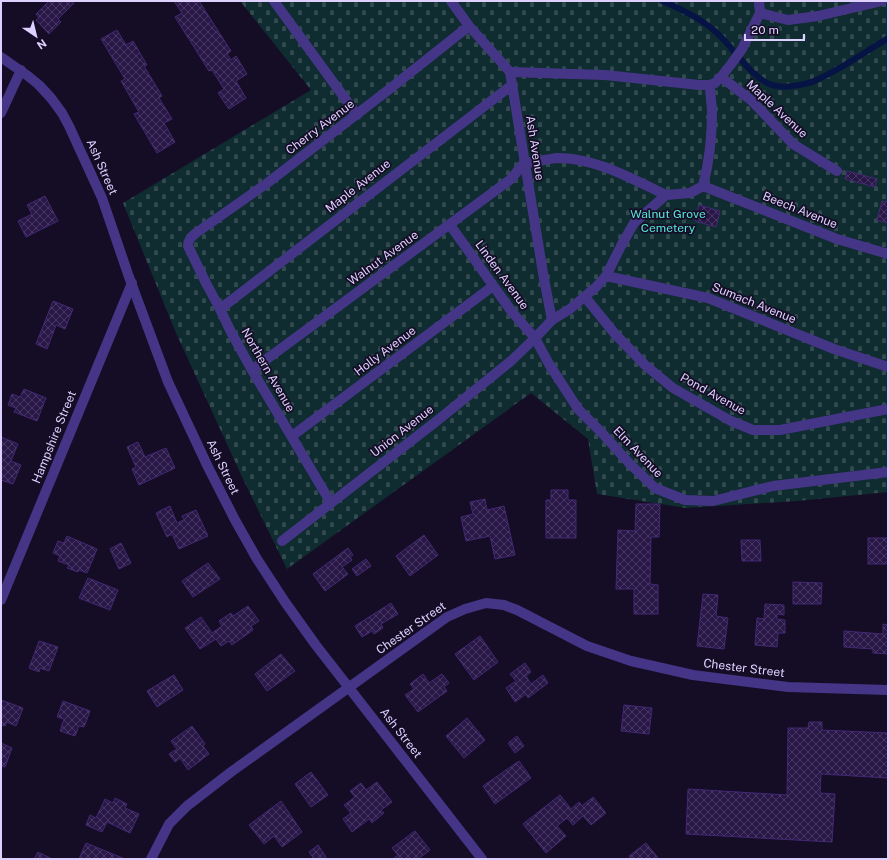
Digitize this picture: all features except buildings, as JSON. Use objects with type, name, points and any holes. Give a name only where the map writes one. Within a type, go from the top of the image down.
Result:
[{"type":"street","points":[[274,1],[357,115]]},
{"type":"street","points":[[451,1],[469,26],[510,72],[605,75],[699,85],[710,85],[715,83],[732,63],[742,49],[758,5],[788,20],[818,16],[882,1]]},
{"type":"street","name":"Cherry Avenue","points":[[188,246],[189,239],[196,233],[266,184],[357,115],[469,26]]},
{"type":"street","name":"Ash Street","points":[[1,57],[21,70],[39,85],[62,113],[102,198],[168,382],[208,467],[256,559],[315,644],[482,859]]},
{"type":"street","points":[[1,113],[21,70]]},
{"type":"street","name":"Ash Avenue","points":[[510,72],[524,163],[552,320]]},
{"type":"street","name":"Maple Avenue","points":[[721,77],[750,100],[793,144],[837,171]]},
{"type":"street","name":"Maple Avenue","points":[[220,309],[512,85]]},
{"type":"street","points":[[524,163],[558,158],[585,160],[624,175],[666,195],[690,193],[703,186],[708,165],[712,113],[710,85]]},
{"type":"street","name":"Walnut Avenue","points":[[252,370],[511,180],[524,163]]},
{"type":"street","name":"Beech Avenue","points":[[703,186],[837,238],[888,254]]},
{"type":"street","points":[[552,320],[570,309],[596,287],[606,276],[634,223],[666,195]]},
{"type":"street","name":"Linden Avenue","points":[[450,225],[512,312],[535,338]]},
{"type":"street","name":"Northern Avenue","points":[[188,246],[231,332],[252,370],[331,503]]},
{"type":"street","name":"Sumach Avenue","points":[[606,276],[708,298],[834,349],[888,367]]},
{"type":"street","name":"Hampshire Street","points":[[1,600],[132,283]]},
{"type":"street","name":"Holly Avenue","points":[[292,436],[494,286]]},
{"type":"street","name":"Pond Avenue","points":[[585,297],[615,334],[645,365],[673,388],[731,421],[753,430],[780,430],[888,408]]},
{"type":"street","name":"Union Avenue","points":[[282,542],[505,366],[552,320]]},
{"type":"street","name":"Elm Avenue","points":[[535,338],[549,364],[578,409],[655,488],[685,500],[713,501],[773,486],[888,472]]},
{"type":"street","name":"Chester Street","points":[[152,859],[169,824],[187,806],[231,772],[447,618],[465,608],[486,603],[517,610],[587,646],[631,661],[693,675],[788,687],[888,690]]},
{"type":"green space","name":"Walnut Grove Cemetery","points":[[240,1],[888,1],[888,492],[797,501],[686,508],[597,494],[588,439],[531,393],[287,569],[243,479],[176,333],[123,203],[311,90]]},
{"type":"waterway","points":[[662,1],[691,15],[711,28],[758,77],[772,85],[783,87],[804,84],[823,77],[842,67],[888,38]]}]
